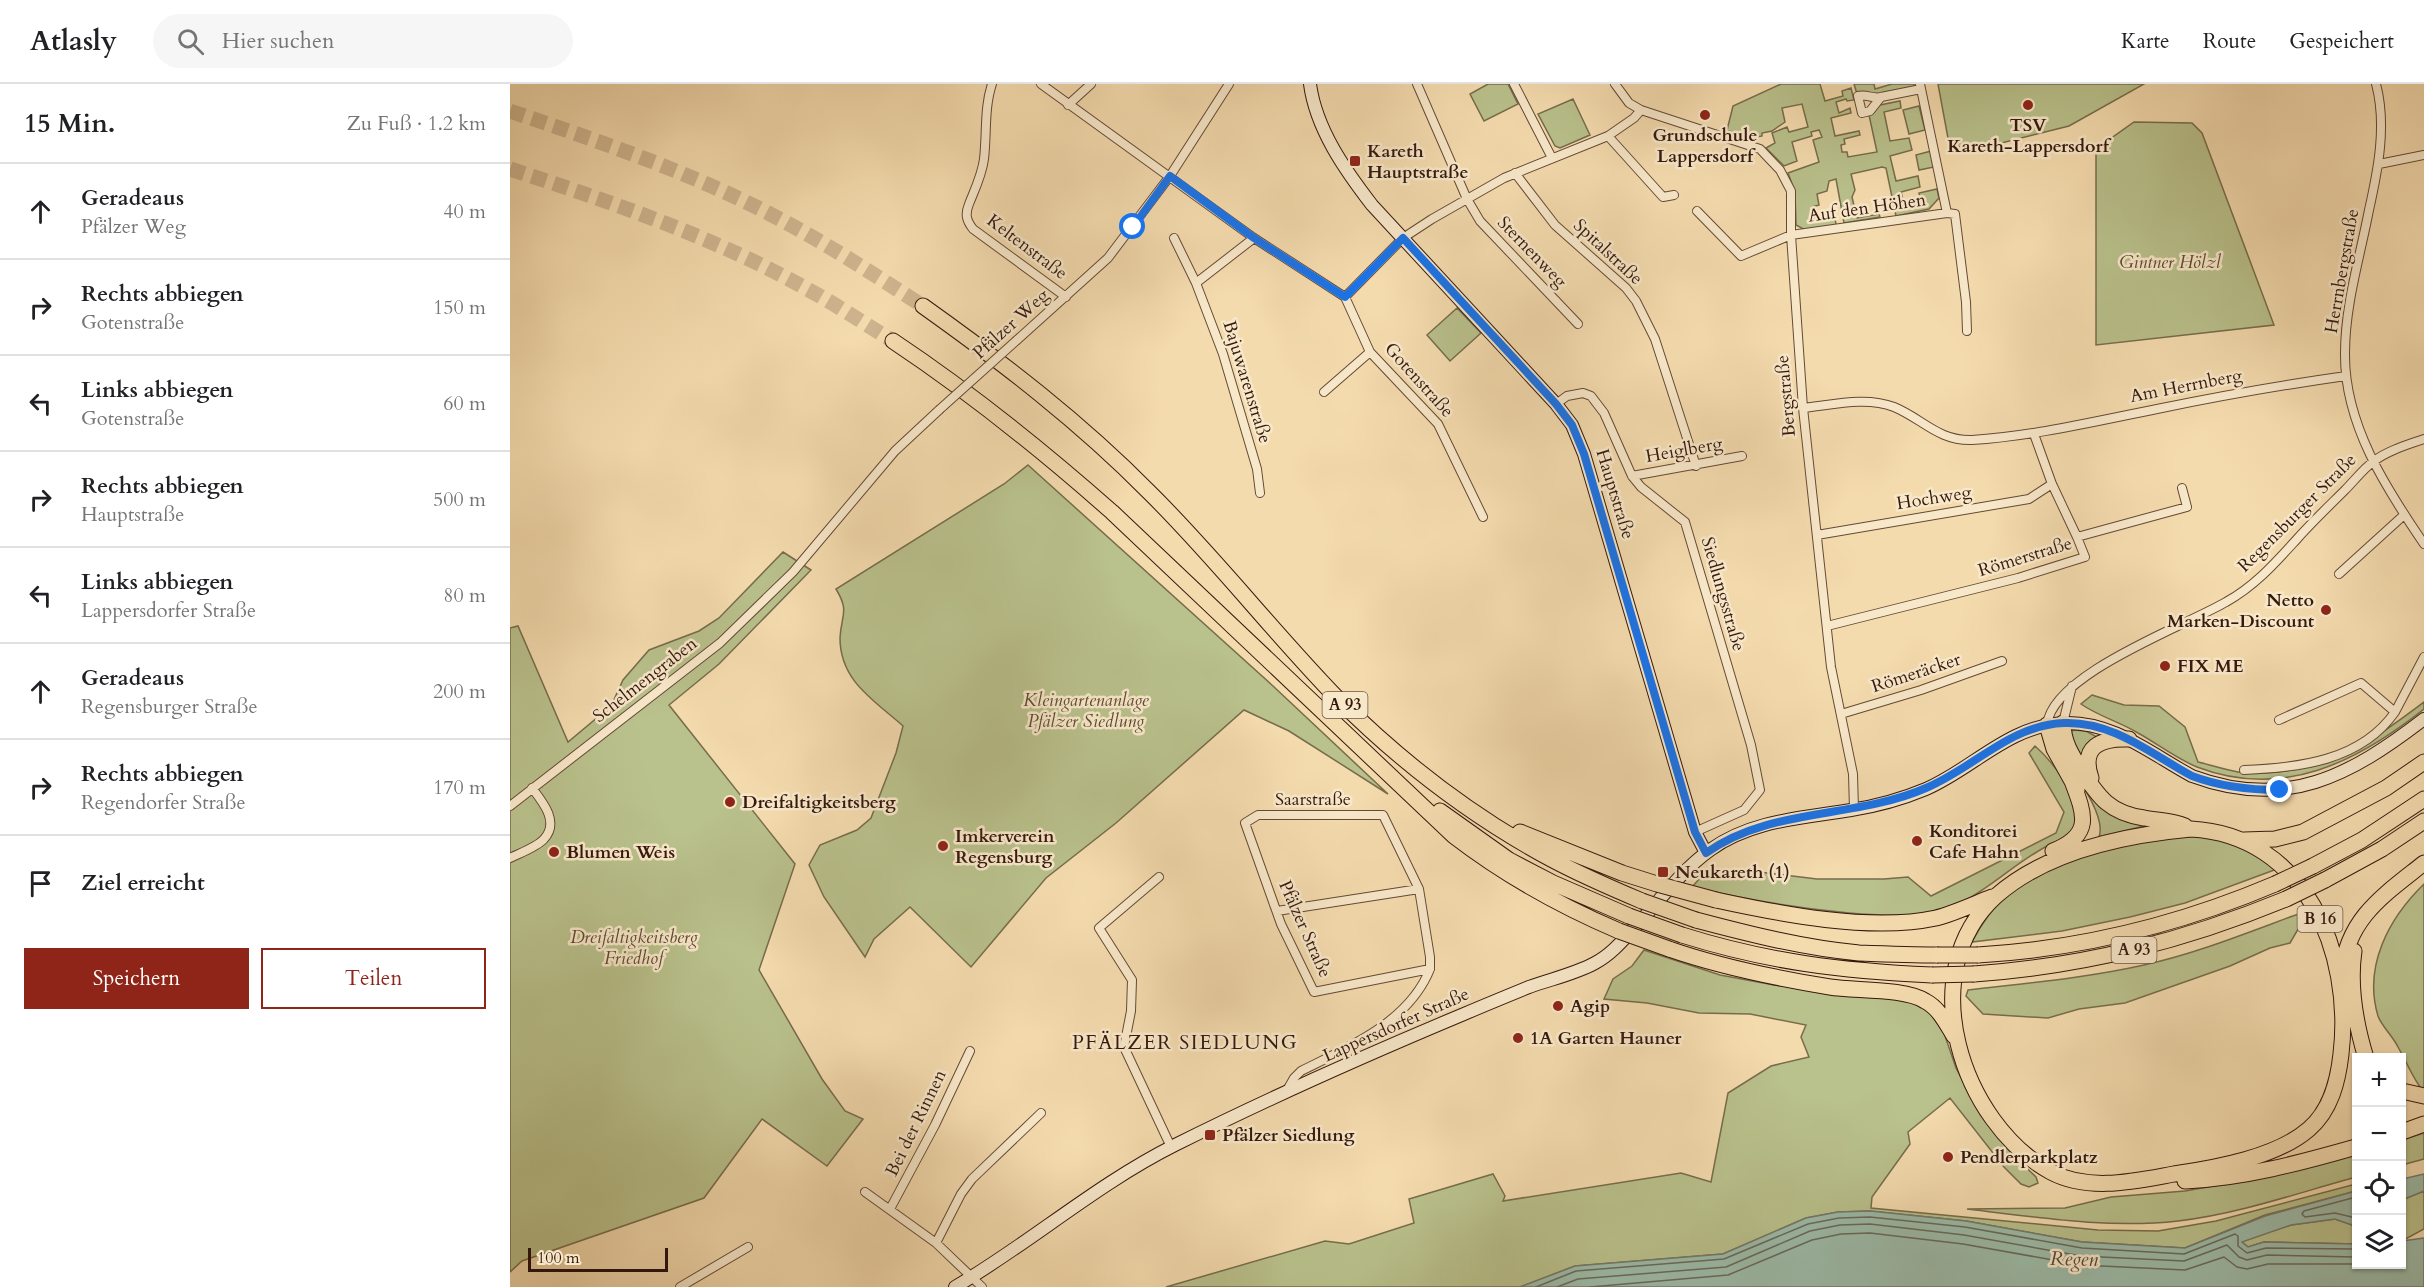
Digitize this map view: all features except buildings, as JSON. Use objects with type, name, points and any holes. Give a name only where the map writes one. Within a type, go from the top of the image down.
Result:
[{"type":"highway","name":"A 93","points":[[923,306],[990,354],[1081,427],[1165,508],[1339,699],[1421,773],[1476,814],[1551,859],[1642,901],[1696,920],[1809,946],[1857,952],[1978,955],[2043,948],[2131,932],[2233,902],[2313,866],[2362,840],[2424,799]]},
{"type":"highway","name":"A 93","points":[[894,341],[961,388],[1062,468],[1154,550],[1378,763],[1449,818],[1509,860],[1553,883],[1629,916],[1682,935],[1721,947],[1808,965],[1855,971],[1932,975],[2048,968],[2111,956],[2195,934],[2286,899],[2382,849],[2424,821]]},
{"type":"highway","name":"B 16","points":[[2063,723],[2064,737],[2069,750],[2105,803],[2116,810],[2144,818],[2172,821],[2191,829]]},
{"type":"highway","points":[[2048,725],[2054,748],[2091,818],[2092,828],[2086,848]]},
{"type":"highway","points":[[2098,795],[2088,771],[2087,762],[2090,753],[2094,747],[2105,740],[2129,739]]},
{"type":"highway","points":[[2241,840],[2275,839],[2303,832],[2386,788],[2424,762]]},
{"type":"highway","points":[[1378,763],[1429,813],[1486,861],[1547,898],[1619,931],[1718,964],[1832,987],[1913,995],[1934,1007],[1956,1038]]},
{"type":"highway","points":[[1967,906],[2023,865],[2066,846],[2077,838],[2084,822],[2072,782]]},
{"type":"highway","points":[[1476,814],[1622,873],[1657,884],[1716,900],[1808,917],[1853,921],[1918,921],[1950,914],[1998,894]]},
{"type":"highway","name":"B 16","points":[[2131,1181],[2235,1162],[2269,1151],[2309,1129],[2322,1114],[2336,1083],[2344,1030],[2341,985],[2325,930],[2302,887],[2273,858],[2241,840],[2191,829],[2154,832],[2086,848],[2035,870],[1998,894],[1972,925],[1963,944],[1954,986],[1956,1038],[1970,1082],[1984,1108],[1998,1127],[2028,1156],[2056,1174],[2096,1183],[2172,1182],[2222,1178],[2273,1169],[2352,1148]]},
{"type":"highway","points":[[2341,985],[2347,942],[2364,915],[2382,897],[2424,864]]},
{"type":"highway","points":[[2364,915],[2352,963],[2359,1034],[2365,1053]]},
{"type":"highway","name":"B 16","points":[[2344,1030],[2354,1053]]},
{"type":"highway","points":[[2406,1092],[2424,1096]]},
{"type":"highway","points":[[2406,1100],[2424,1103]]},
{"type":"highway","points":[[2406,1131],[2424,1124]]},
{"type":"street","name":"Keltenstraße","points":[[992,84],[987,99],[984,159],[981,176],[966,212],[968,222],[973,229],[1066,297]]},
{"type":"street","points":[[1041,84],[1254,238],[1345,297],[1403,238],[1515,173],[1608,136],[1634,118],[1641,110]]},
{"type":"street","points":[[1068,105],[1091,84]]},
{"type":"street","name":"Pfälzer Weg","points":[[793,572],[895,451],[1108,258],[1170,176],[1229,84]]},
{"type":"street","name":"Hauptstraße","points":[[1310,84],[1319,117],[1343,165],[1372,205],[1556,404],[1572,425],[1584,454],[1695,832],[1706,853]]},
{"type":"street","name":"Sternenweg","points":[[1417,84],[1467,199],[1480,221],[1578,324]]},
{"type":"street","points":[[1514,84],[1552,159]]},
{"type":"street","name":"Bergstraße","points":[[1615,84],[1629,103],[1641,110],[1760,149],[1780,170],[1791,191],[1791,235],[1803,408],[1831,667],[1853,774],[1854,810]]},
{"type":"street","name":"Herrnbergstraße","points":[[2376,84],[2380,106],[2379,165],[2347,320],[2344,355],[2346,376],[2358,421],[2380,477],[2424,544]]},
{"type":"street","name":"Auf den Höhen","points":[[1881,97],[1921,87],[1947,213]]},
{"type":"street","points":[[1608,136],[1664,197],[1674,195]]},
{"type":"street","points":[[2379,165],[2424,155]]},
{"type":"street","name":"Spitalstraße","points":[[1515,173],[1555,225],[1626,288],[1636,301],[1655,339],[1696,465]]},
{"type":"street","name":"Auf den Höhen","points":[[1697,211],[1741,256],[1791,235],[1947,213],[1955,214],[1966,302],[1967,331]]},
{"type":"street","name":"Bajuwarenstraße","points":[[1174,238],[1196,283],[1223,354],[1257,469],[1260,493]]},
{"type":"street","points":[[1196,283],[1254,238]]},
{"type":"street","name":"Gotenstraße","points":[[1345,297],[1370,352],[1438,424],[1482,517]]},
{"type":"street","points":[[1324,392],[1370,352]]},
{"type":"street","name":"Am Herrnberg","points":[[1803,408],[1860,402],[1892,406],[1937,433],[1962,440],[2034,434],[2246,391],[2346,376]]},
{"type":"street","name":"Siedlungsstraße","points":[[1556,404],[1567,396],[1582,393],[1591,396],[1604,413],[1632,476],[1641,487],[1685,522],[1751,745],[1760,790],[1744,810],[1695,832]]},
{"type":"street","points":[[2034,434],[2052,484],[2077,537]]},
{"type":"street","name":"Regensburger Straße","points":[[2048,725],[2052,711],[2072,685],[2115,658],[2246,590],[2272,568],[2297,539],[2374,461],[2400,447],[2424,440]]},
{"type":"street","name":"Heiglberg","points":[[1632,476],[1742,456]]},
{"type":"street","name":"Hochweg","points":[[1817,535],[2028,499],[2052,484]]},
{"type":"street","name":"Römerstraße","points":[[1827,626],[2018,578],[2085,557],[2077,537],[2187,507],[2182,488]]},
{"type":"street","points":[[2339,574],[2404,515]]},
{"type":"street","name":"Schelmengraben","points":[[510,806],[720,643],[793,572]]},
{"type":"street","points":[[2244,770],[2298,766],[2343,753],[2377,733],[2395,712],[2424,657]]},
{"type":"street","name":"Römeräcker","points":[[1841,714],[1922,690],[2002,661]]},
{"type":"street","points":[[2279,720],[2361,683],[2395,712]]},
{"type":"street","points":[[2063,723],[2072,685]]},
{"type":"street","points":[[1854,810],[1894,801],[1924,789],[1957,773],[2009,737],[2048,725],[2063,723],[2092,725],[2112,730],[2167,762],[2206,781],[2243,790],[2280,790],[2315,783],[2348,770],[2383,750],[2424,719]]},
{"type":"street","points":[[510,858],[544,840],[550,828],[550,816],[532,788]]},
{"type":"street","name":"Lappersdorfer Straße","points":[[956,1287],[1119,1178],[1171,1147],[1408,1037],[1531,987],[1580,970],[1605,958],[1684,872],[1706,853],[1745,832],[1779,821],[1854,810]]},
{"type":"street","name":"Saarstraße","points":[[1245,823],[1258,816],[1383,815],[1419,889]]},
{"type":"street","name":"Pfälzer Straße","points":[[1245,823],[1277,911],[1314,992],[1430,969]]},
{"type":"street","points":[[1160,877],[1099,928],[1132,980],[1131,1011],[1124,1047],[1171,1147]]},
{"type":"street","points":[[1277,911],[1419,889],[1430,957],[1430,969],[1415,995],[1384,1024],[1362,1040],[1301,1071],[1294,1078],[1286,1093]]},
{"type":"street","name":"Bei der Rinnen","points":[[890,1209],[936,1125],[970,1052]]},
{"type":"street","points":[[936,1243],[961,1194],[972,1179],[1041,1113]]},
{"type":"street","points":[[866,1192],[936,1243],[974,1276],[982,1287]]},
{"type":"street","points":[[680,1287],[748,1247]]},
{"type":"green space","points":[[1488,84],[1508,84],[1518,104],[1484,121],[1470,94]]},
{"type":"green space","points":[[1781,84],[1820,84],[1825,101],[1843,96],[1842,91],[1851,88],[1854,100],[1847,101],[1846,99],[1836,102],[1839,113],[1850,108],[1851,113],[1831,118],[1835,136],[1859,131],[1860,135],[1844,139],[1845,144],[1841,145],[1842,152],[1847,152],[1848,157],[1877,152],[1869,115],[1880,105],[1900,101],[1901,108],[1884,112],[1890,141],[1909,138],[1912,150],[1890,156],[1896,181],[1918,176],[1920,187],[1901,192],[1905,208],[1921,205],[1919,193],[1937,189],[1939,198],[1929,209],[1896,216],[1886,168],[1882,167],[1851,174],[1855,190],[1852,197],[1857,218],[1879,214],[1880,217],[1844,223],[1836,179],[1829,181],[1827,191],[1817,194],[1819,205],[1812,207],[1815,222],[1835,217],[1836,225],[1805,230],[1796,225],[1795,192],[1788,173],[1819,162],[1813,140],[1822,137],[1819,130],[1811,132],[1812,136],[1792,142],[1797,161],[1784,166],[1766,148],[1775,143],[1772,133],[1787,127],[1789,132],[1808,127],[1802,104],[1782,108],[1785,122],[1772,131],[1762,133],[1762,136],[1747,139],[1727,130],[1733,106]]},
{"type":"green space","points":[[1854,84],[1874,84],[1875,89],[1892,84],[1914,84],[1914,87],[1878,96],[1866,92],[1857,94]]},
{"type":"green space","name":"TSV Kareth-Lappersdorf","points":[[1938,84],[2144,84],[2069,126],[1970,151],[1967,145],[1950,149]]},
{"type":"green space","points":[[1573,99],[1590,135],[1560,148],[1555,146],[1538,114]]},
{"type":"green space","points":[[1919,106],[1925,130],[1909,134],[1903,110]]},
{"type":"green space","name":"Gintner Hölzl","points":[[2134,122],[2192,123],[2202,133],[2274,325],[2096,345],[2096,149]]},
{"type":"green space","points":[[1931,151],[1934,167],[1919,170],[1916,155]]},
{"type":"green space","points":[[1457,308],[1481,333],[1450,361],[1427,335]]},
{"type":"green space","name":"Kleingartenanlage Pfälzer Siedlung","points":[[1028,465],[1273,686],[1388,794],[1289,731],[1244,710],[1116,823],[1046,878],[971,967],[910,907],[874,939],[865,957],[824,897],[809,865],[820,845],[857,830],[871,818],[896,753],[903,726],[870,698],[852,678],[846,666],[840,638],[844,609],[836,589],[1004,484]]},
{"type":"green space","name":"Dreifaltigkeitsberg Friedhof","points":[[783,552],[811,570],[719,664],[669,705],[795,864],[759,970],[822,1079],[845,1111],[863,1119],[827,1166],[762,1119],[704,1198],[522,1261],[510,1272],[510,628],[518,626],[568,742],[611,706],[623,680],[649,650],[699,631],[719,618]]},
{"type":"green space","points":[[2092,695],[2124,705],[2159,706],[2185,727],[2198,762],[2250,773],[2285,771],[2324,762],[2359,747],[2424,702],[2424,709],[2399,728],[2345,759],[2318,770],[2289,777],[2259,779],[2229,776],[2189,763],[2131,729],[2081,704]]},
{"type":"green space","points":[[2086,731],[2097,737],[2090,742],[2082,758],[2074,743],[2071,732]]},
{"type":"green space","points":[[2035,746],[2050,761],[2070,791],[2076,813],[2075,827],[2067,836],[2041,849],[1977,894],[1957,905],[1917,914],[1868,914],[1790,906],[1692,887],[1706,871],[1733,880],[1759,872],[1817,879],[1908,877],[1931,896],[2056,833],[2064,812],[2029,753]]},
{"type":"green space","points":[[2061,753],[2105,810],[2127,822],[2148,825],[2099,837],[2100,828],[2094,806]]},
{"type":"green space","points":[[2200,836],[2221,840],[2240,848],[2277,869],[2185,903],[2130,917],[2062,931],[1972,942],[1988,916],[2008,894],[2050,868],[2099,850],[2125,844]]},
{"type":"green space","points":[[2424,884],[2424,1088],[2420,1087],[2406,1062],[2406,1053],[2401,1053],[2380,1020],[2374,997],[2374,979],[2382,944],[2411,897]]},
{"type":"green space","points":[[2301,913],[2301,924],[2290,943],[2270,948],[2230,966],[2125,1003],[2079,1009],[2048,1018],[1983,1014],[1966,996],[1968,990],[2078,977],[2164,960],[2223,942]]},
{"type":"green space","points":[[1644,950],[1720,975],[1774,985],[1901,998],[1929,1008],[1941,1024],[1956,1068],[1980,1113],[2011,1153],[2036,1177],[2038,1183],[2029,1187],[2021,1184],[2004,1167],[1950,1098],[1908,1132],[1910,1144],[1872,1197],[1871,1208],[2098,1230],[2158,1231],[2216,1221],[2352,1185],[2352,1192],[2265,1215],[2185,1248],[2082,1242],[1966,1221],[1870,1211],[1838,1212],[1806,1218],[1723,1254],[1575,1266],[1520,1287],[1166,1287],[1325,1241],[1349,1244],[1414,1223],[1409,1199],[1493,1174],[1505,1196],[1503,1201],[1681,1173],[1711,1182],[1728,1093],[1771,1066],[1809,1057],[1801,1037],[1806,1025],[1750,1014],[1699,1013],[1647,1003],[1604,999],[1613,979],[1632,966]]},
{"type":"green space","points":[[2424,1133],[2424,1159],[2406,1164],[2406,1139]]},
{"type":"green space","points":[[2352,1155],[2352,1178],[2200,1218],[2152,1223],[2099,1223],[1967,1209],[2065,1208],[2111,1197],[2185,1191],[2269,1176]]},
{"type":"green space","points":[[2424,1191],[2424,1229],[2406,1239],[2406,1215],[2406,1198]]},
{"type":"green space","points":[[2335,1219],[2352,1225],[2352,1244],[2264,1242],[2248,1247],[2241,1241],[2291,1225]]},
{"type":"water","points":[[2424,1174],[2424,1191],[2406,1198],[2406,1178]]},
{"type":"water","name":"Regen","points":[[2352,1192],[2352,1225],[2335,1219],[2291,1225],[2242,1242],[2248,1247],[2264,1242],[2352,1244],[2352,1269],[2406,1269],[2406,1240],[2424,1238],[2424,1287],[1520,1287],[1575,1266],[1723,1254],[1806,1218],[1838,1212],[1870,1211],[1966,1221],[2082,1242],[2185,1248],[2265,1216]]},
{"type":"tunnel","points":[[510,111],[642,158],[739,198],[809,235],[923,306]]},
{"type":"tunnel","points":[[510,169],[662,222],[736,253],[818,295],[893,341]]},
{"type":"place","name":"TSV Kareth-Lappersdorf","points":[[2028,105]]},
{"type":"place","name":"Grundschule Lappersdorf","points":[[1705,115]]},
{"type":"place","name":"Kareth Hauptstraße","points":[[1355,161]]},
{"type":"place","name":"Netto Marken-Discount","points":[[2326,610]]},
{"type":"place","name":"FIX ME","points":[[2165,666]]},
{"type":"place","name":"Dreifaltigkeitsberg","points":[[730,802]]},
{"type":"place","name":"Konditorei Cafe Hahn","points":[[1917,841]]},
{"type":"place","name":"Imkerverein Regensburg","points":[[943,846]]},
{"type":"place","name":"Blumen Weis","points":[[554,852]]},
{"type":"place","name":"Neukareth (1)","points":[[1663,872]]},
{"type":"place","name":"Agip","points":[[1558,1006]]},
{"type":"place","name":"1A Garten Hauner","points":[[1518,1038]]},
{"type":"place","name":"Pfälzer Siedlung","points":[[1210,1135]]},
{"type":"place","name":"Pendlerparkplatz","points":[[1948,1157]]},
{"type":"district","name":"PFÄLZER SIEDLUNG","points":[[1185,1042]]},
{"type":"route","points":[[1133,227],[1170,176],[1254,238],[1345,297],[1403,238],[1556,404],[1579,438],[1695,832],[1706,853],[1714,846],[1745,832],[1779,821],[1854,810],[1894,801],[1939,783],[1957,773],[2009,737],[2030,729],[2063,723],[2079,723],[2112,730],[2192,776],[2206,781],[2243,790],[2280,790]]}]
